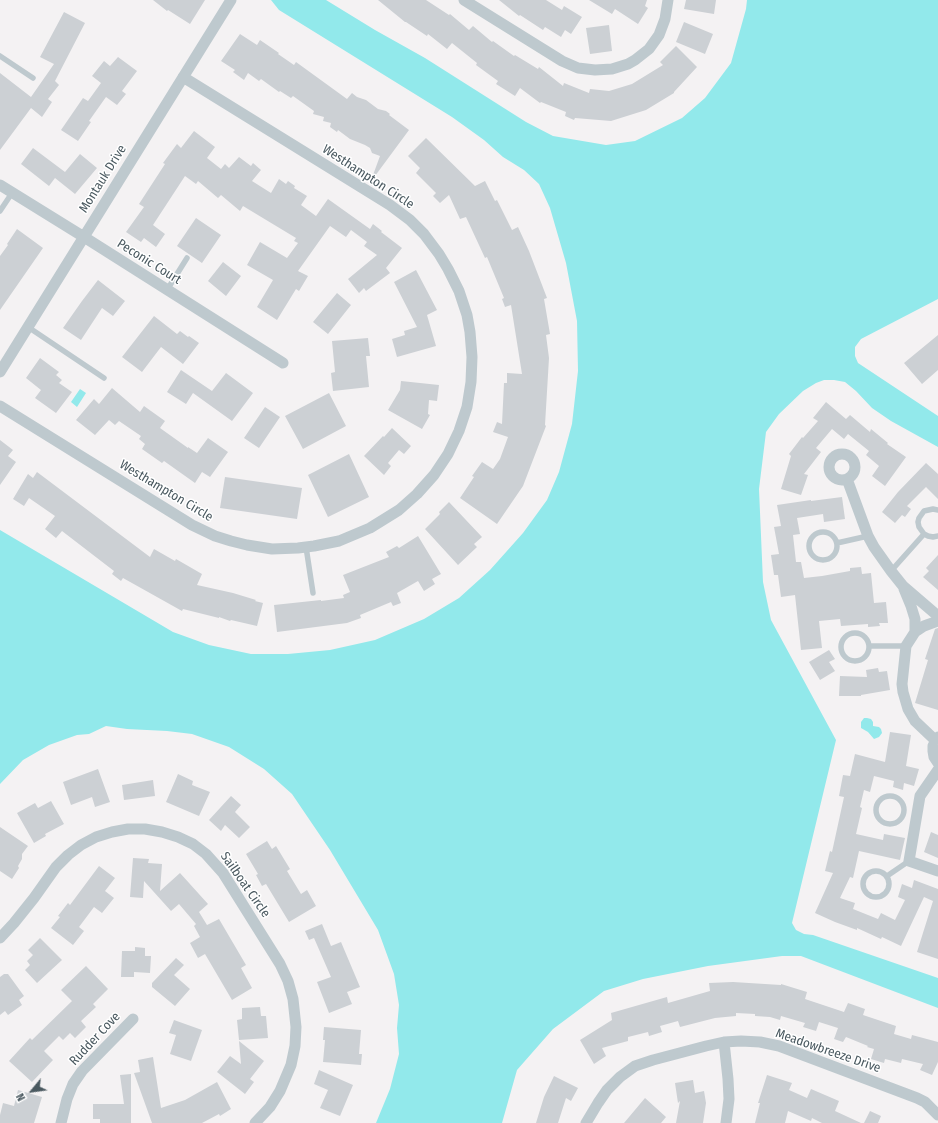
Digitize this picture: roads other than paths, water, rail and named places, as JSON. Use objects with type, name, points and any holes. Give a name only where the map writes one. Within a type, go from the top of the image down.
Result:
[{"type":"street","name":"Montauk Drive","points":[[0,372],[231,0]]},
{"type":"street","points":[[464,0],[562,61],[578,68],[595,70],[612,69],[624,65],[635,60],[649,48],[659,35],[665,19],[668,0]]},
{"type":"street","name":"Westhampton Circle","points":[[0,406],[192,525],[215,536],[247,545],[272,549],[306,547],[339,541],[374,526],[399,510],[417,494],[434,475],[452,446],[467,407],[471,382],[472,357],[467,315],[459,291],[448,268],[439,254],[424,234],[410,220],[390,205],[183,77]]},
{"type":"street","name":"Peconic Court","points":[[0,185],[283,363]]},
{"type":"street","points":[[847,479],[868,536],[874,547],[903,586],[938,616]]},
{"type":"street","points":[[903,586],[915,619],[916,632]]},
{"type":"street","points":[[938,620],[924,626],[916,632],[906,646],[902,684],[908,709],[915,721],[937,739],[933,746],[933,751],[934,757],[938,764]]},
{"type":"street","points":[[938,770],[920,796],[908,861],[938,871]]},
{"type":"street","name":"Sailboat Circle","points":[[0,938],[34,898],[56,867],[81,845],[96,837],[128,829],[145,829],[178,837],[193,844],[218,866],[223,873],[269,946],[288,981],[293,999],[296,1028],[295,1046],[291,1065],[280,1091],[270,1107],[255,1123]]},
{"type":"street","name":"Rudder Cove","points":[[61,1123],[67,1099],[73,1084],[82,1071],[133,1018]]},
{"type":"street","name":"Meadowbreeze Drive","points":[[586,1123],[607,1090],[620,1077],[635,1066],[706,1046],[724,1042],[741,1041],[760,1042],[779,1046],[917,1098],[925,1102],[938,1115]]},
{"type":"street","points":[[724,1042],[729,1099],[726,1123]]},
{"type":"lane","points":[[0,56],[33,78]]},
{"type":"lane","points":[[0,211],[12,192]]},
{"type":"lane","points":[[168,290],[187,258]]},
{"type":"lane","points":[[28,328],[104,378]]},
{"type":"lane","points":[[938,510],[929,509],[924,511],[918,522],[919,527],[924,534],[928,536],[938,536]]},
{"type":"lane","points":[[823,532],[832,535],[836,542],[836,551],[834,555],[826,559],[822,559],[814,555],[810,548],[810,543],[814,535],[823,532]]},
{"type":"lane","points":[[891,571],[924,534]]},
{"type":"lane","points":[[836,542],[868,536]]},
{"type":"lane","points":[[306,547],[313,594]]},
{"type":"lane","points":[[851,633],[856,633],[865,637],[869,646],[869,651],[864,658],[855,662],[847,659],[841,652],[840,648],[843,638],[851,633]]},
{"type":"lane","points":[[869,646],[906,646]]},
{"type":"lane","points":[[892,796],[900,800],[904,808],[904,812],[899,820],[891,824],[878,818],[876,809],[880,800],[892,796]]},
{"type":"lane","points":[[904,812],[916,815]]},
{"type":"lane","points":[[888,876],[908,861]]},
{"type":"lane","points":[[876,870],[888,876],[890,885],[883,896],[870,896],[864,890],[863,881],[868,873],[876,870]]},
{"type":"water","points":[[271,0],[326,0],[425,58],[526,122],[553,136],[606,145],[635,141],[682,118],[705,98],[731,63],[746,9],[747,0],[938,0],[938,299],[861,339],[855,347],[855,356],[858,363],[938,416],[938,447],[891,421],[872,408],[845,382],[824,380],[803,391],[779,414],[766,432],[759,489],[763,582],[771,620],[836,740],[792,923],[796,930],[804,934],[813,935],[938,978],[938,1008],[801,956],[782,956],[708,966],[643,979],[604,991],[553,1029],[517,1070],[502,1123],[376,1123],[390,1089],[399,1054],[397,1028],[399,1005],[394,974],[378,930],[330,850],[292,794],[264,769],[229,747],[192,734],[106,726],[89,734],[77,735],[49,745],[23,760],[0,784],[0,530],[173,632],[209,645],[251,654],[288,654],[330,650],[375,640],[424,619],[459,598],[490,570],[523,533],[547,500],[559,472],[572,424],[578,371],[577,321],[566,263],[550,208],[539,184],[524,170],[503,157],[484,140],[452,117],[279,10]]},
{"type":"water","points":[[80,389],[86,393],[77,407],[71,402]]},
{"type":"water","points":[[864,718],[871,719],[873,726],[881,729],[882,733],[879,737],[874,739],[868,732],[861,728],[861,722]]}]
